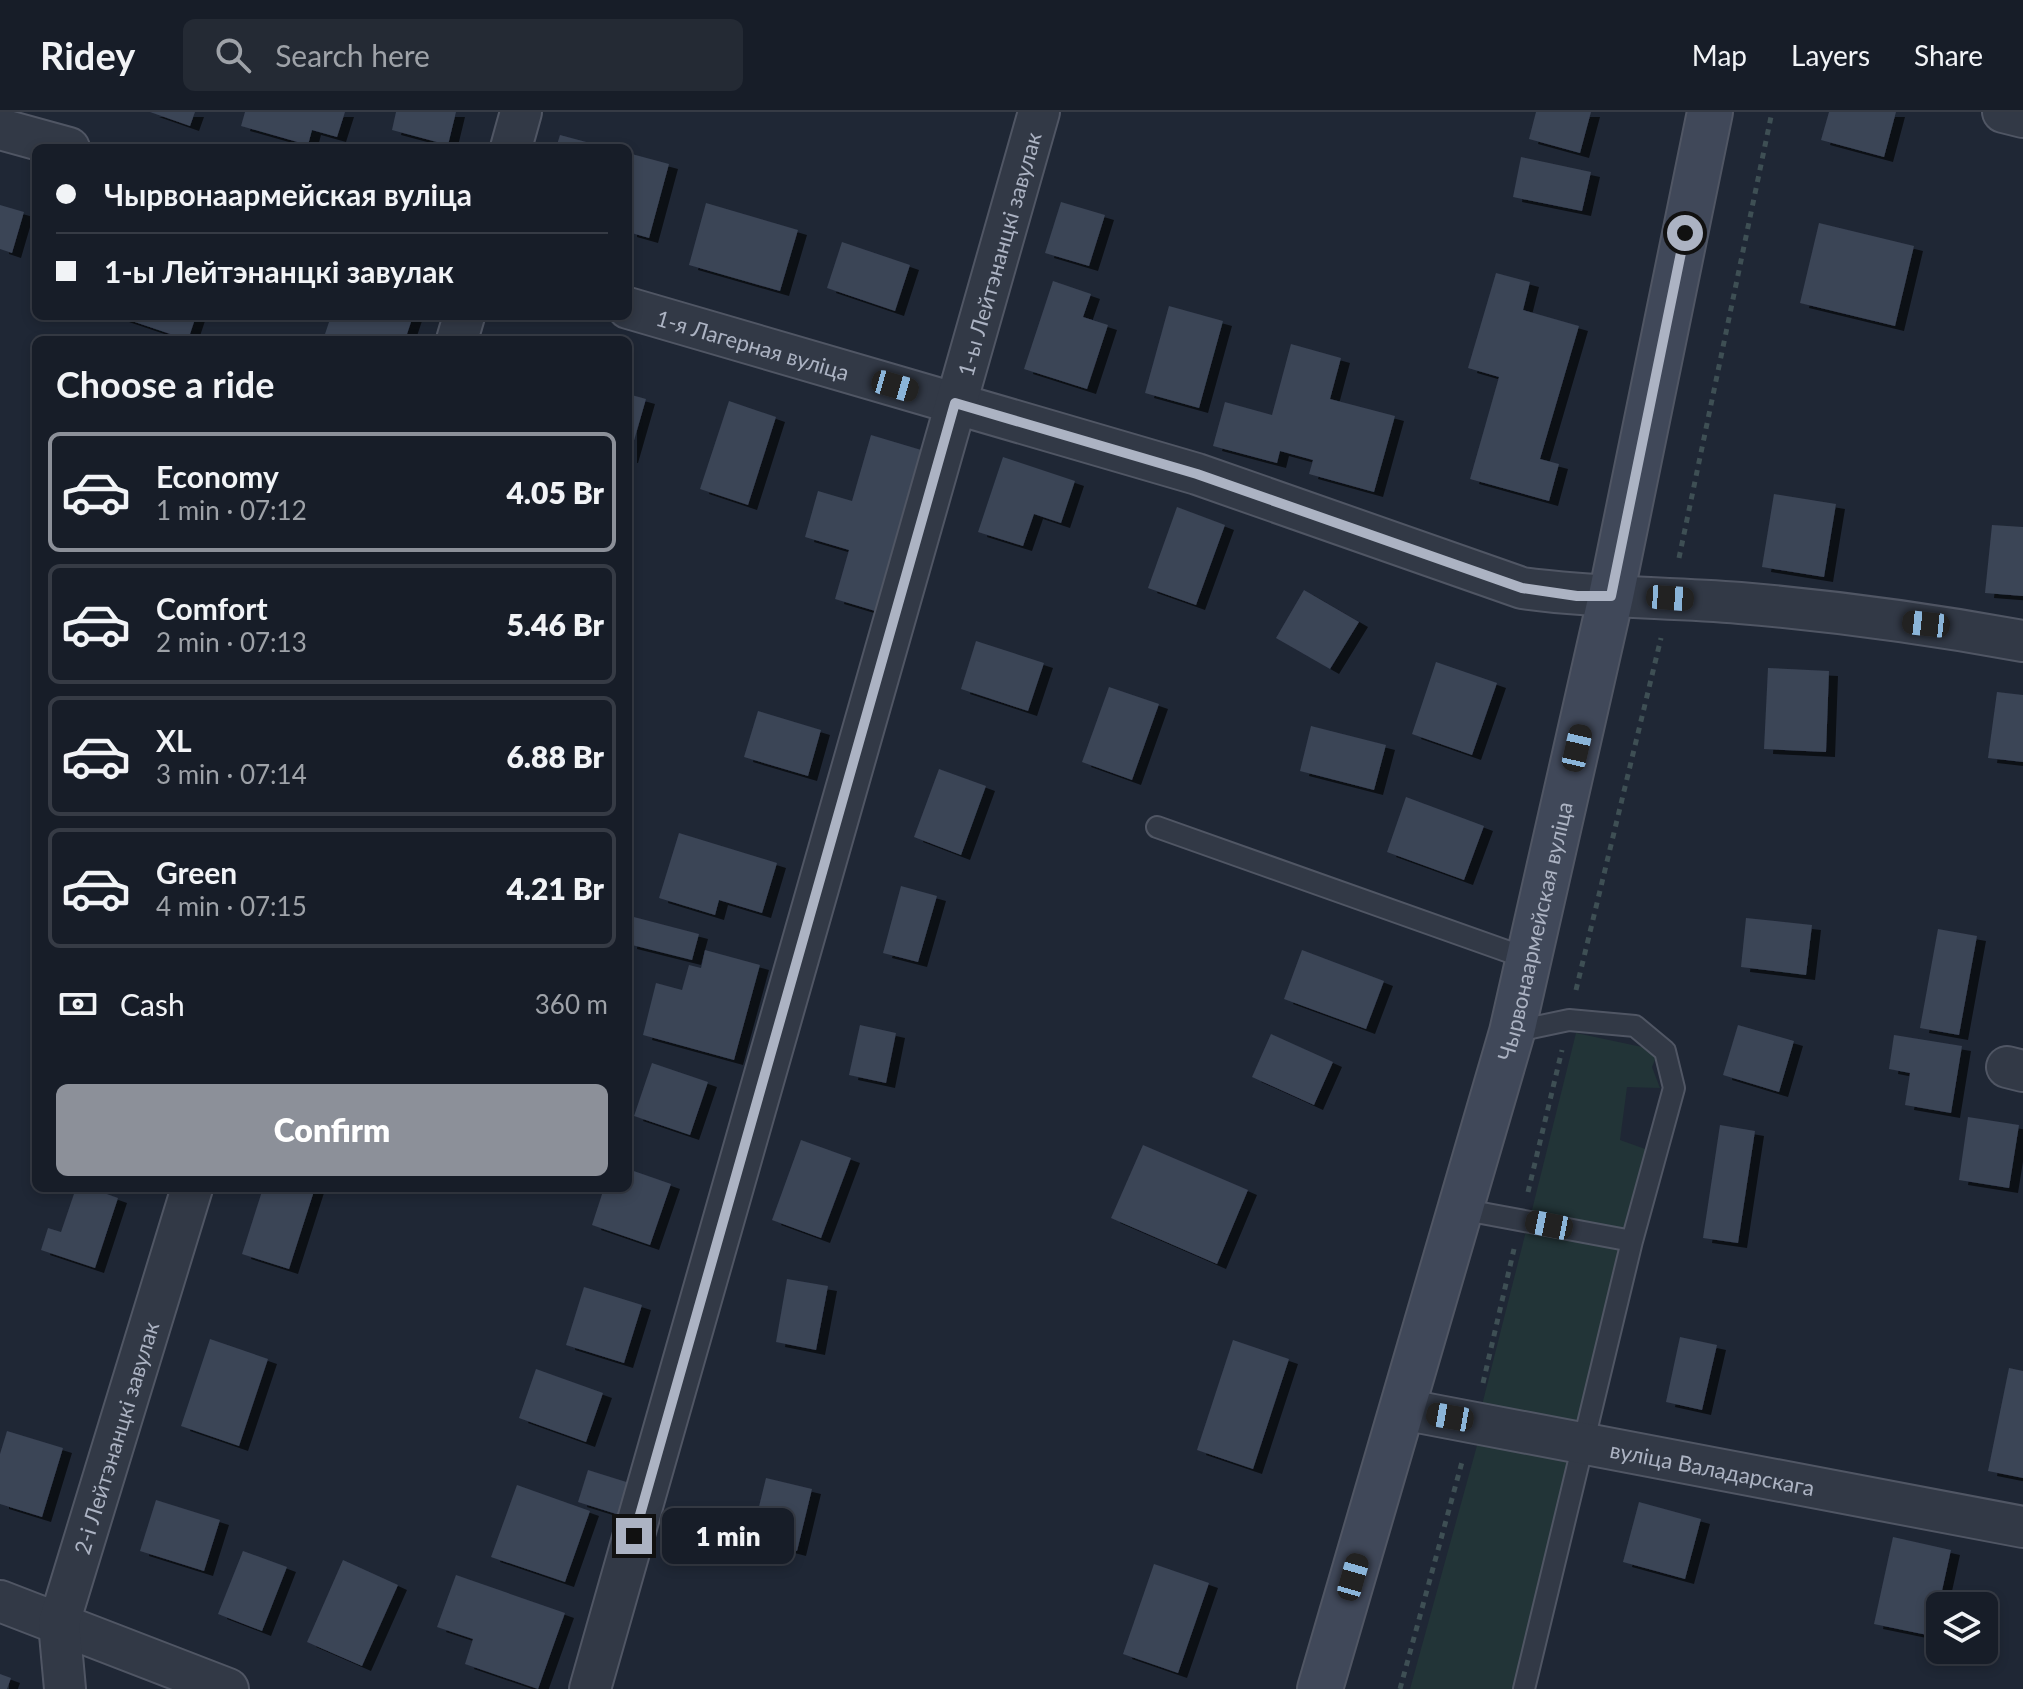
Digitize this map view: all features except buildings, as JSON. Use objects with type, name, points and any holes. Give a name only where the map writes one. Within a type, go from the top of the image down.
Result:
[{"type":"main road","name":"Чырвонаармейская вуліца","points":[[1320,1689],[1512,1032],[1611,596],[1710,112]]},
{"type":"street","points":[[512,144],[521,112]]},
{"type":"street","name":"1-ы Лейтэнанцкі завулак","points":[[590,1689],[1039,112]]},
{"type":"street","points":[[2003,112],[2023,117]]},
{"type":"street","points":[[0,129],[54,144]]},
{"type":"street","name":"1-я Лагерная вуліца","points":[[632,309],[1197,474],[1522,588],[1577,596],[1741,603],[1926,624],[2023,641]]},
{"type":"street","name":"2-і Лейтэнанцкі завулак","points":[[65,1689],[59,1623],[191,1192]]},
{"type":"street","name":"вуліца Валадарскага","points":[[1402,1409],[2023,1527]]},
{"type":"street","points":[[0,1601],[228,1689]]},
{"type":"lane","points":[[1157,827],[1529,959]]},
{"type":"lane","points":[[1512,1032],[1569,1020],[1635,1026],[1665,1051],[1674,1088],[1632,1241],[1524,1689]]},
{"type":"lane","points":[[1460,1209],[1632,1241]]},
{"type":"path","points":[[1400,1689],[1473,1422],[1670,598],[1772,112]]},
{"type":"shaded area","points":[[1576,1033],[1642,1047],[1657,1055],[1652,1067],[1660,1088],[1627,1087],[1620,1140],[1648,1150],[1627,1235],[1531,1214]]},
{"type":"shaded area","points":[[1527,1227],[1621,1246],[1575,1435],[1479,1417]]},
{"type":"shaded area","points":[[1481,1431],[1571,1449],[1513,1689],[1410,1689]]},
{"type":"route","points":[[634,1536],[955,403],[1197,474],[1522,588],[1577,596],[1611,596],[1685,233]]}]
